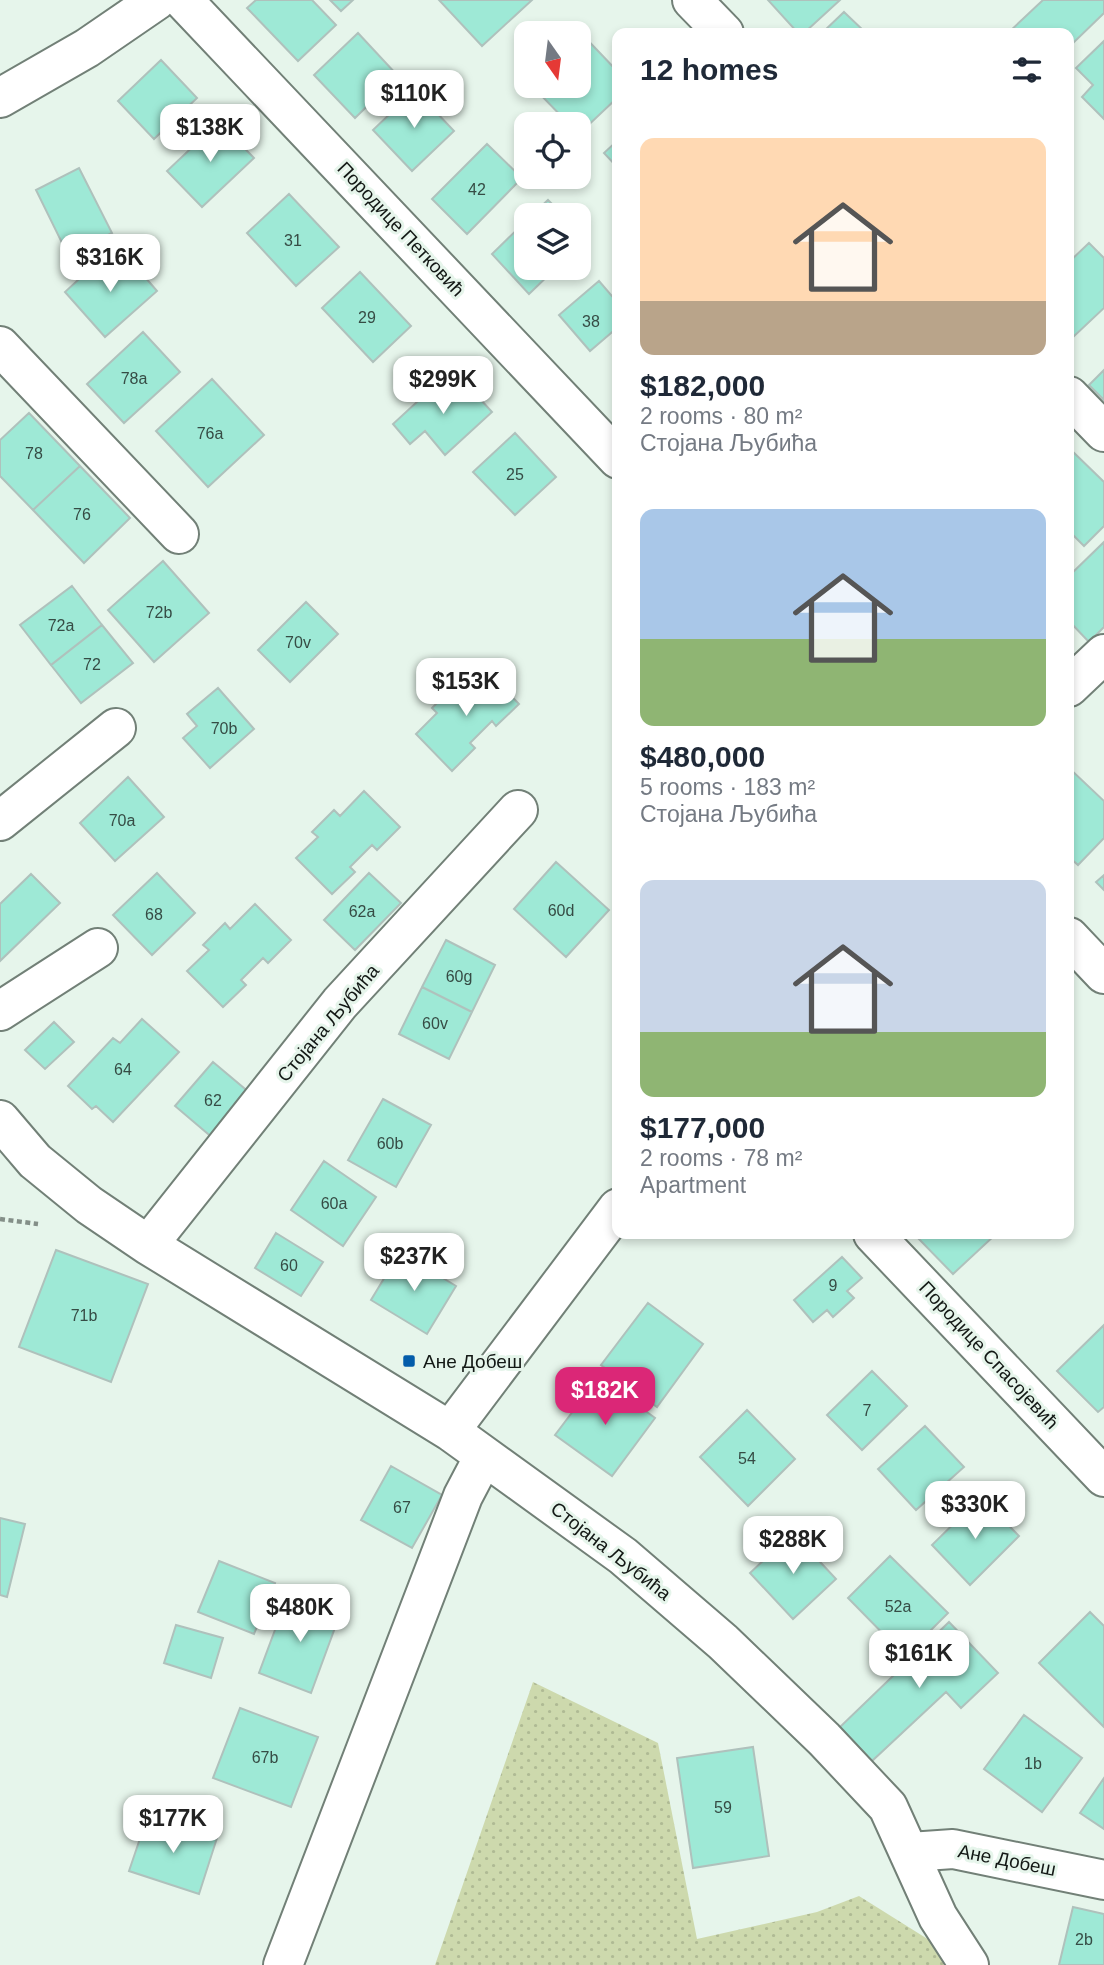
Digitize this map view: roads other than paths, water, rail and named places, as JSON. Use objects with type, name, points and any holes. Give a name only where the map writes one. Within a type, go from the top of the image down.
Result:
[{"type":"street","points":[[0,98],[87,48],[157,0]]},
{"type":"street","name":"Породице Петковић","points":[[183,0],[612,453]]},
{"type":"street","points":[[692,0],[719,28]]},
{"type":"street","points":[[0,346],[179,534]]},
{"type":"street","points":[[1074,401],[1104,432]]},
{"type":"street","points":[[1074,682],[1104,654]]},
{"type":"street","points":[[0,821],[116,728]]},
{"type":"street","name":"Стојана Љубића","points":[[148,1245],[340,1003],[518,810]]},
{"type":"street","points":[[1074,941],[1104,974]]},
{"type":"street","points":[[0,1011],[97,948]]},
{"type":"street","name":"Стојана Љубића","points":[[0,1120],[56,1179],[148,1245],[450,1431],[623,1556],[723,1643],[875,1791],[897,1822],[938,1917],[969,1965]]},
{"type":"street","points":[[450,1431],[612,1216]]},
{"type":"street","name":"Породице Спасојевић","points":[[878,1239],[1104,1477]]},
{"type":"street","points":[[283,1965],[463,1496],[484,1456]]},
{"type":"street","name":"Ане Добеш","points":[[910,1852],[953,1849],[1104,1880]]},
{"type":"place","name":"Ане Добеш","points":[[409,1361]]}]
